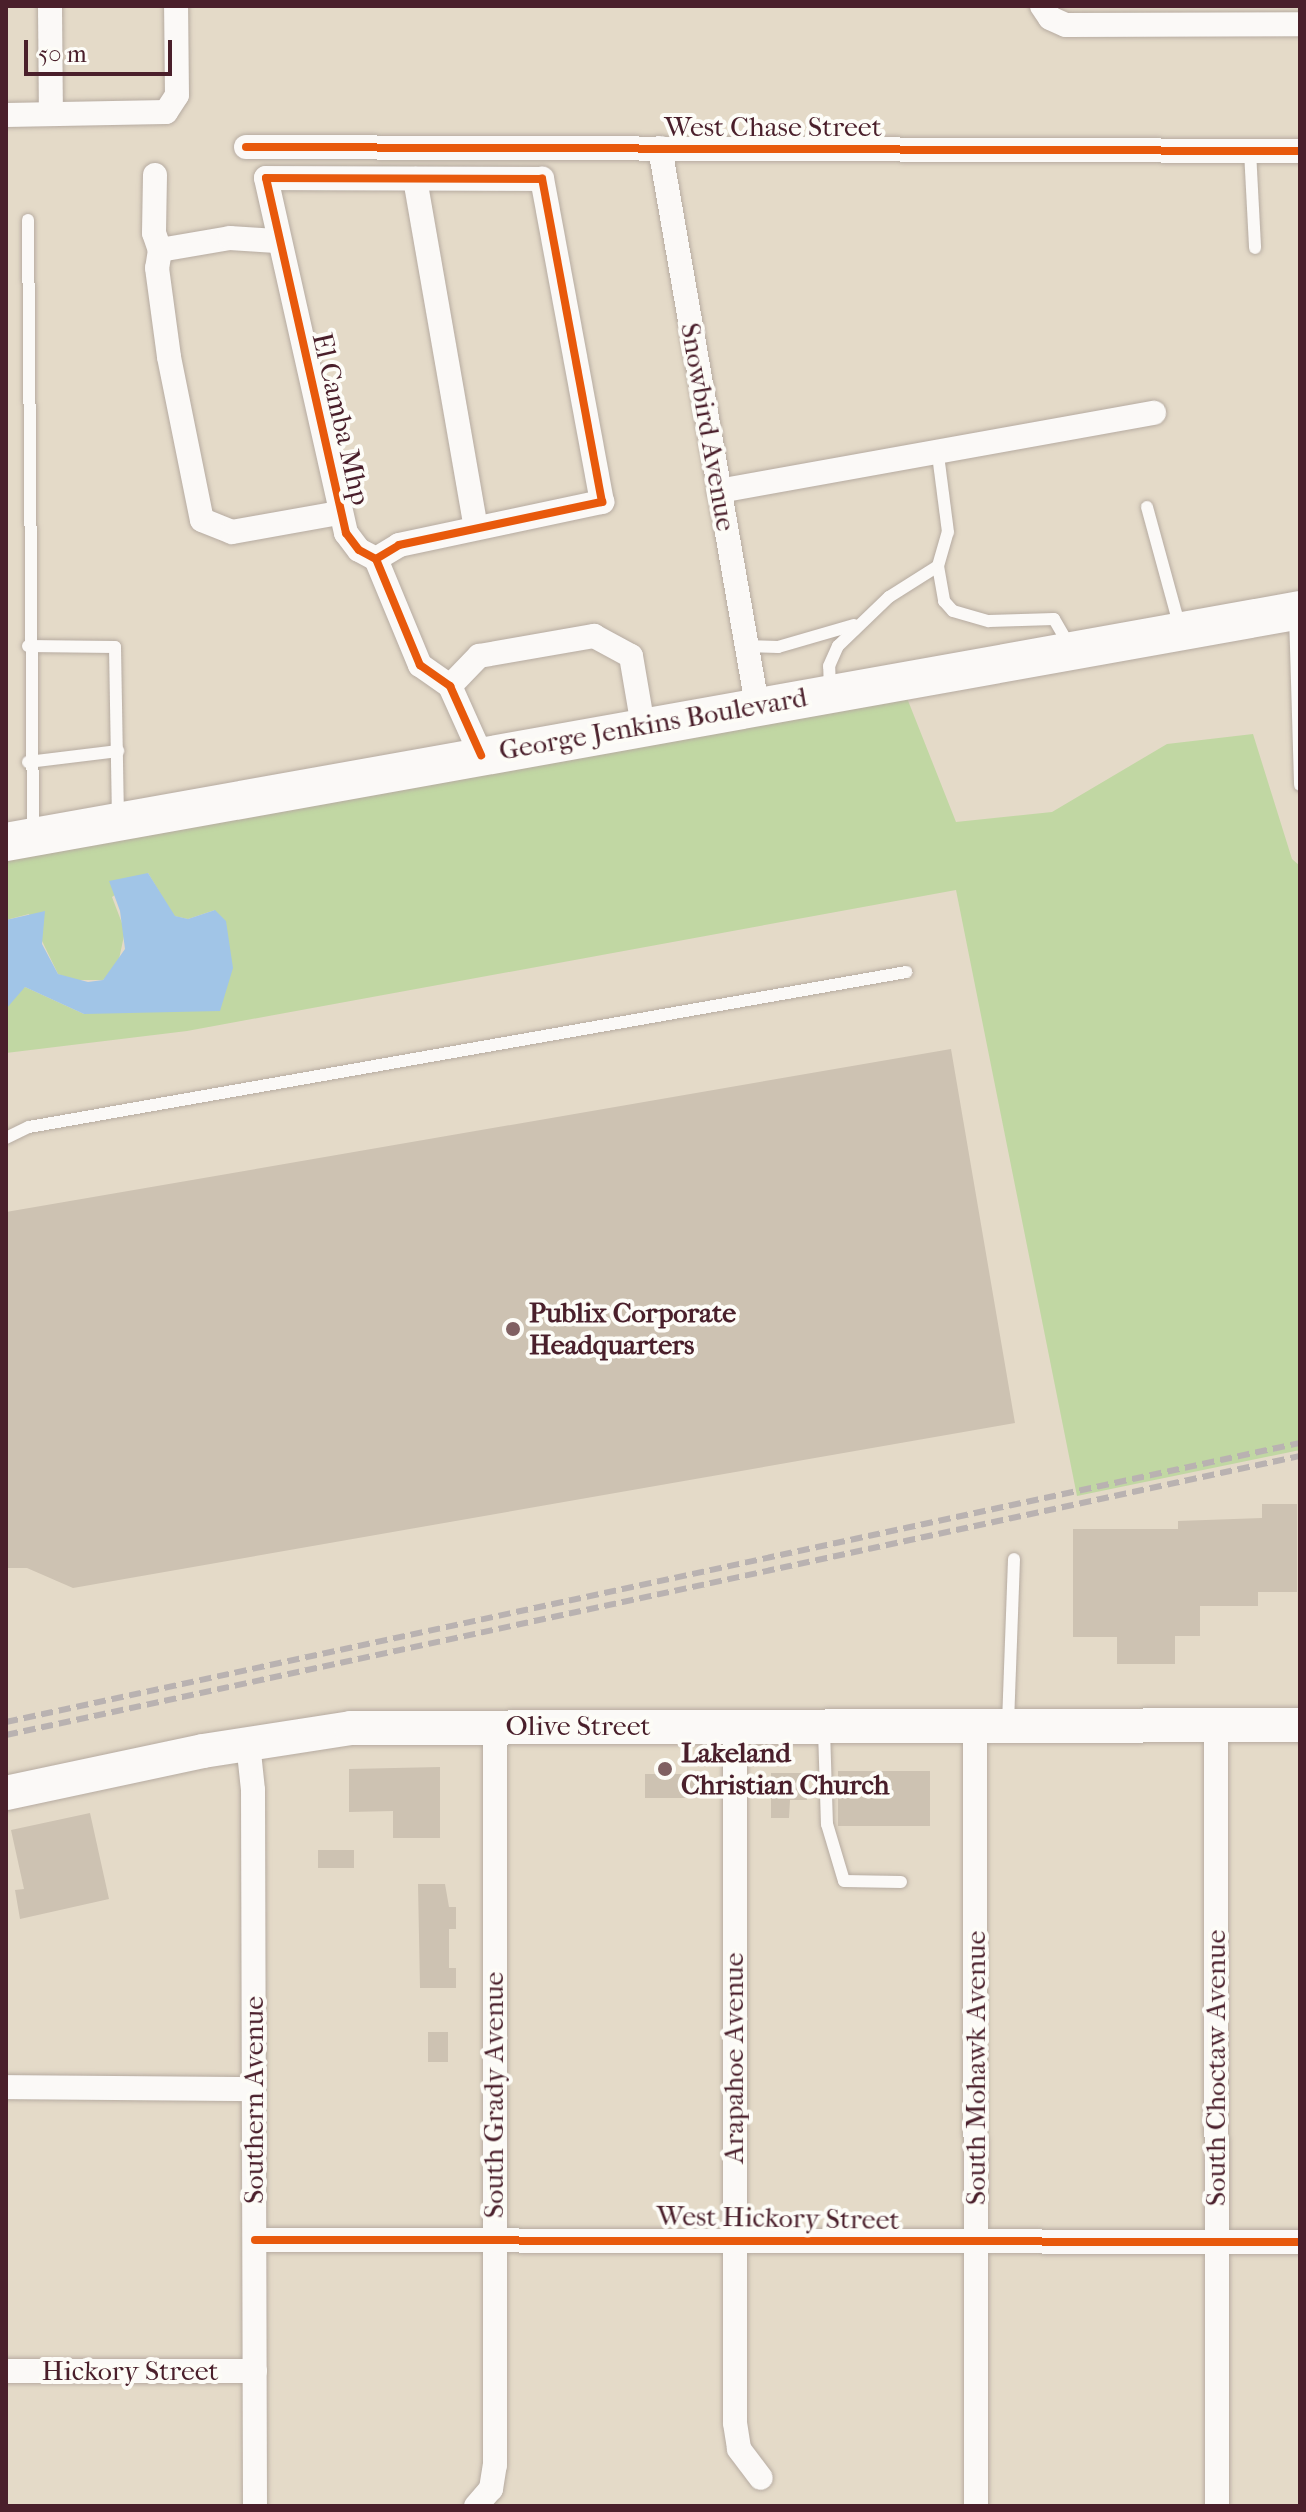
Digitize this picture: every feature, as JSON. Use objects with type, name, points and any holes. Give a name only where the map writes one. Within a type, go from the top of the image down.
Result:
[{"type":"main road","name":"George Jenkins Boulevard","points":[[19,840],[1297,610]]},
{"type":"main road","name":"Olive Street","points":[[6,1793],[248,1743],[351,1728],[1300,1725]]},
{"type":"street","points":[[50,6],[51,114]]},
{"type":"street","points":[[6,115],[166,112],[177,95],[176,6]]},
{"type":"street","points":[[1044,9],[1066,25],[1186,15],[1300,24]]},
{"type":"street","name":"West Chase Street","points":[[246,147],[1300,151]]},
{"type":"street","name":"Snowbird Avenue","points":[[660,148],[757,705]]},
{"type":"street","points":[[155,175],[154,233],[160,250],[230,238],[276,241],[266,178],[542,179],[602,502],[399,545],[376,559]]},
{"type":"street","points":[[415,179],[476,527]]},
{"type":"street","name":"El Camba Mhp","points":[[276,241],[339,513],[359,550],[376,559],[420,665],[450,686],[481,755]]},
{"type":"street","name":"El Camba Mhp","points":[[160,250],[157,268],[169,357],[202,520],[232,532],[339,513]]},
{"type":"street","points":[[719,491],[938,455],[1154,413]]},
{"type":"street","points":[[450,686],[479,656],[594,636],[631,656],[643,726]]},
{"type":"street","name":"South Grady Avenue","points":[[476,2506],[491,2489],[495,2465],[495,1726]]},
{"type":"street","name":"Arapahoe Avenue","points":[[735,1726],[735,2423],[739,2449],[761,2478]]},
{"type":"street","name":"South Mohawk Avenue","points":[[976,2506],[976,2242],[992,1726]]},
{"type":"street","name":"South Choctaw Avenue","points":[[1216,1726],[1217,2506]]},
{"type":"street","name":"Southern Avenue","points":[[248,1743],[253,1790],[255,2506]]},
{"type":"street","points":[[6,2087],[253,2089]]},
{"type":"street","name":"West Hickory Street","points":[[255,2240],[1300,2242]]},
{"type":"street","name":"Hickory Street","points":[[6,2371],[255,2371]]},
{"type":"lane","points":[[1250,151],[1255,248]]},
{"type":"lane","points":[[19,840],[28,762],[28,220]]},
{"type":"lane","points":[[938,455],[948,532],[938,566],[944,601],[953,611],[989,621],[1054,619],[1072,650]]},
{"type":"lane","points":[[1147,507],[1180,631]]},
{"type":"lane","points":[[830,693],[829,666],[838,646],[857,624],[938,566]]},
{"type":"lane","points":[[1297,610],[1300,785]]},
{"type":"lane","points":[[746,646],[778,647],[857,624]]},
{"type":"lane","points":[[28,646],[115,647],[118,821]]},
{"type":"lane","points":[[28,762],[118,751]]},
{"type":"lane","points":[[6,1138],[29,1127],[906,972]]},
{"type":"lane","points":[[992,1726],[1014,1559]]},
{"type":"lane","points":[[824,1726],[827,1824],[844,1881],[901,1882]]},
{"type":"green space","points":[[907,698],[956,822],[1052,812],[1167,744],[1253,734],[1292,859],[1300,866],[1300,1450],[1077,1496],[956,890],[187,1031],[6,1053],[6,1009],[14,994],[25,987],[84,1014],[215,910],[188,919],[174,916],[148,873],[112,897],[125,931],[118,964],[103,980],[74,980],[58,974],[29,914],[6,920],[6,861],[368,789]]},
{"type":"water","points":[[148,873],[175,916],[188,919],[215,910],[226,921],[233,968],[220,1011],[84,1014],[25,987],[6,1009],[6,920],[45,911],[42,944],[58,974],[88,982],[103,980],[125,949],[120,911],[109,881]]},
{"type":"building","name":"Publix Corporate Headquarters","points":[[951,1049],[1015,1423],[73,1588],[27,1568],[6,1568],[6,1212]]},
{"type":"building","points":[[1262,1504],[1297,1504],[1297,1592],[1258,1592],[1258,1606],[1200,1606],[1200,1636],[1175,1636],[1175,1664],[1117,1664],[1117,1637],[1073,1637],[1073,1529],[1178,1529],[1178,1521],[1262,1518]]},
{"type":"building","points":[[440,1767],[440,1838],[393,1838],[393,1811],[349,1812],[349,1769]]},
{"type":"building","points":[[838,1771],[930,1771],[930,1826],[838,1826]]},
{"type":"building","points":[[771,1773],[807,1773],[807,1800],[790,1800],[789,1818],[771,1818]]},
{"type":"building","points":[[645,1774],[702,1774],[702,1798],[645,1798]]},
{"type":"building","points":[[90,1813],[109,1899],[20,1919],[15,1890],[24,1889],[11,1830]]},
{"type":"building","points":[[318,1850],[354,1850],[354,1868],[318,1868]]},
{"type":"building","points":[[418,1884],[445,1884],[449,1907],[456,1907],[456,1929],[449,1929],[449,1968],[456,1968],[456,1988],[420,1988]]},
{"type":"building","points":[[428,2032],[448,2032],[448,2062],[428,2062]]},
{"type":"railway","points":[[6,1722],[1300,1443]]},
{"type":"railway","points":[[6,1735],[1300,1456]]},
{"type":"cycle path","points":[[246,147],[1300,151]]},
{"type":"cycle path","points":[[376,559],[399,545],[602,502],[542,179],[266,178],[346,533],[359,550],[376,559],[420,665],[450,686],[481,755]]},
{"type":"cycle path","points":[[255,2240],[1300,2242]]},
{"type":"place","name":"Publix Corporate Headquarters","points":[[513,1329]]},
{"type":"place","name":"Lakeland Christian Church","points":[[665,1769]]}]
